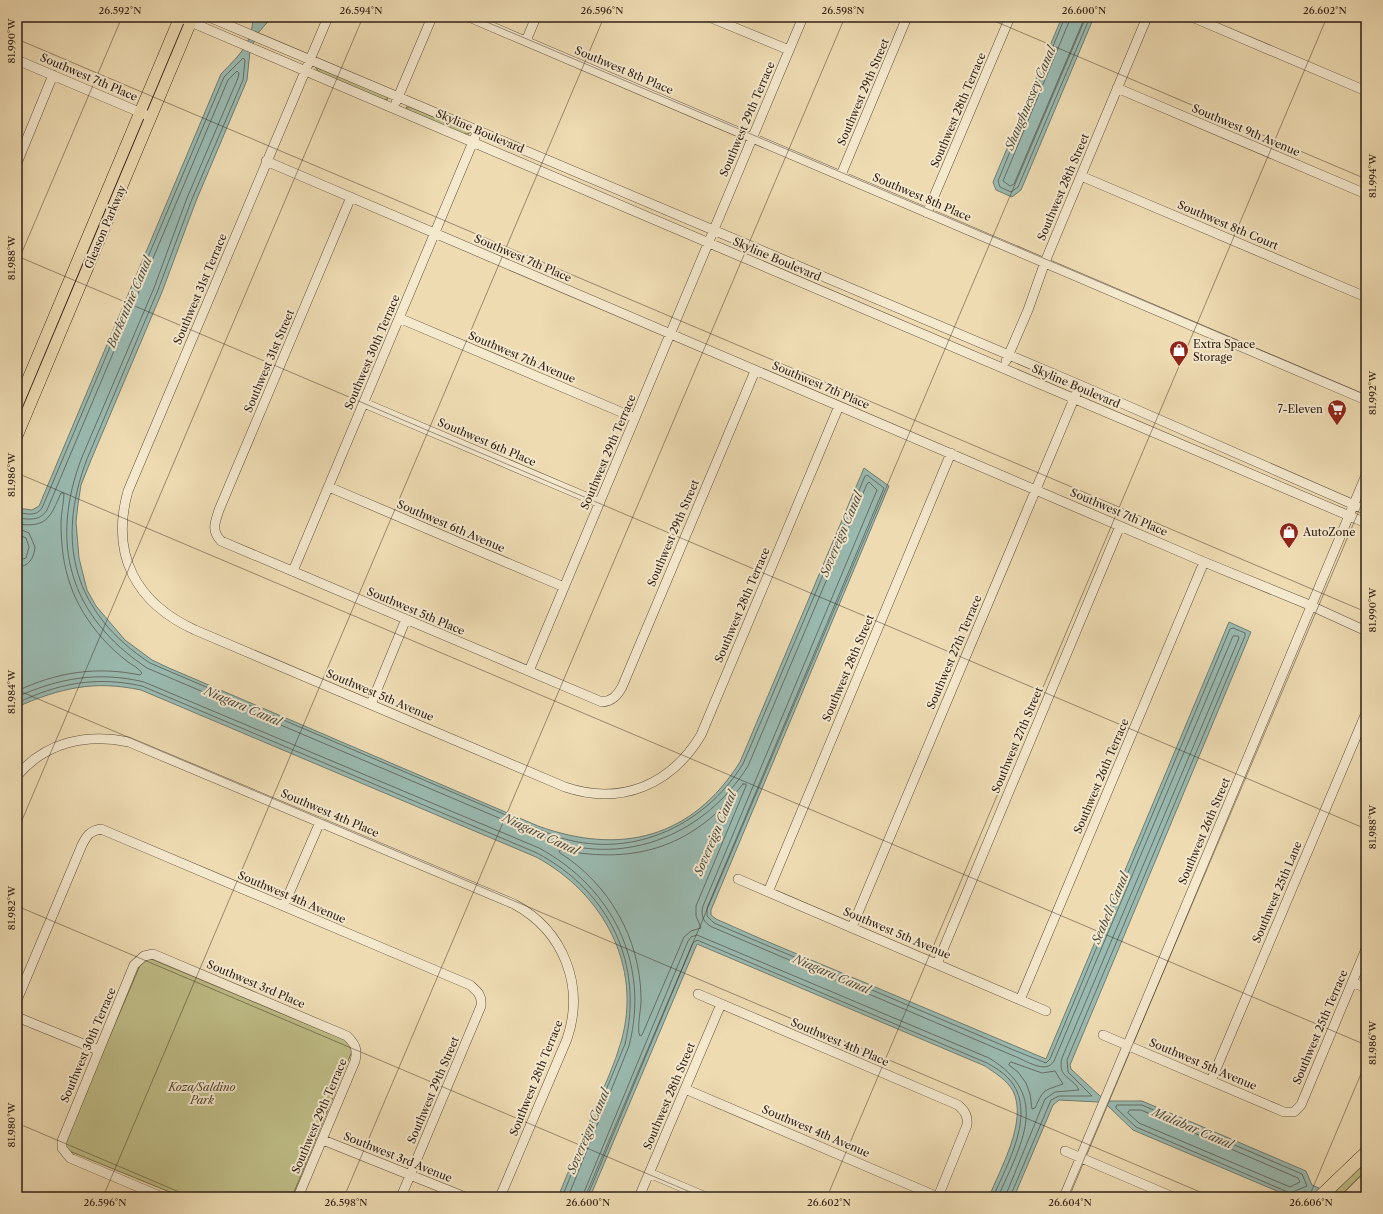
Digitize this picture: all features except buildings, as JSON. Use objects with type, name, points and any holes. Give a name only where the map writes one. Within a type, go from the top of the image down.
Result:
[{"type":"highway","points":[[1320,1197],[1366,1153]]},
{"type":"highway","points":[[1350,1196],[1366,1180]]},
{"type":"main road","name":"Gleason Parkway","points":[[17,405],[180,17]]},
{"type":"main road","name":"Gleason Parkway","points":[[17,436],[192,20]]},
{"type":"street","name":"Skyline Boulevard","points":[[180,17],[192,20],[234,42],[473,141],[1366,523]]},
{"type":"street","name":"Skyline Boulevard","points":[[209,17],[1008,356],[1080,385],[1366,510]]},
{"type":"street","name":"Southwest 31st Terrace","points":[[133,574],[126,556],[122,530],[124,504],[128,491],[328,17]]},
{"type":"street","points":[[394,108],[432,17]]},
{"type":"street","name":"Southwest 8th Place","points":[[469,17],[1366,400]]},
{"type":"street","points":[[526,41],[536,17]]},
{"type":"street","points":[[710,17],[789,50]]},
{"type":"street","name":"Southwest 29th Terrace","points":[[529,671],[803,17]]},
{"type":"street","name":"Southwest 29th Street","points":[[841,176],[907,17]]},
{"type":"street","name":"Southwest 28th Terrace","points":[[928,213],[1010,17]]},
{"type":"street","name":"Southwest 28th Street","points":[[1002,367],[1028,310],[1045,262],[1147,17]]},
{"type":"street","points":[[1192,17],[1366,91]]},
{"type":"street","name":"Southwest 7th Place","points":[[17,60],[151,117]]},
{"type":"street","points":[[18,159],[53,75]]},
{"type":"street","name":"Southwest 9th Avenue","points":[[1117,88],[1366,194]]},
{"type":"street","name":"Southwest 30th Terrace","points":[[293,571],[478,130]]},
{"type":"street","name":"Southwest 7th Place","points":[[266,161],[755,371],[1036,489],[1204,562],[1312,606],[1366,631]]},
{"type":"street","name":"Southwest 8th Court","points":[[1081,176],[1366,297]]},
{"type":"street","name":"Southwest 31st Street","points":[[216,535],[214,527],[219,510],[350,197]]},
{"type":"street","name":"Southwest 7th Avenue","points":[[399,318],[635,418]]},
{"type":"street","name":"Southwest 29th Street","points":[[609,702],[618,694],[622,687],[755,371]]},
{"type":"street","name":"Southwest 27th Terrace","points":[[852,927],[1080,385]]},
{"type":"street","name":"Southwest 6th Place","points":[[364,403],[600,503]]},
{"type":"street","name":"Southwest 28th Terrace","points":[[639,789],[658,781],[673,770],[688,754],[701,735],[839,406]]},
{"type":"street","name":"Southwest 28th Street","points":[[768,892],[951,453]]},
{"type":"street","name":"Southwest 26th Street","points":[[1064,1197],[1366,475]]},
{"type":"street","name":"Southwest 6th Avenue","points":[[329,487],[564,587]]},
{"type":"street","name":"Southwest 27th Street","points":[[937,964],[1120,526]]},
{"type":"street","name":"Southwest 5th Place","points":[[216,535],[221,541],[602,702],[609,702]]},
{"type":"street","name":"Southwest 26th Terrace","points":[[1020,1000],[1204,562]]},
{"type":"street","name":"Southwest 5th Avenue","points":[[133,574],[152,602],[172,619],[371,704],[574,790],[601,794],[622,793],[639,789]]},
{"type":"street","points":[[371,704],[406,619]]},
{"type":"street","name":"Southwest 25th Lane","points":[[1211,1081],[1366,713]]},
{"type":"street","name":"Southwest 4th Place","points":[[17,776],[36,758],[56,747],[80,739],[94,738],[129,742],[522,909],[549,932],[558,944],[568,964]]},
{"type":"street","points":[[284,905],[320,822]]},
{"type":"street","name":"Southwest 4th Avenue","points":[[17,1000],[82,845],[87,836],[93,830],[101,829],[121,836],[470,985],[479,992]]},
{"type":"street","name":"Southwest 5th Avenue","points":[[738,878],[1046,1011]]},
{"type":"street","name":"Southwest 25th Terrace","points":[[1294,1112],[1301,1105],[1366,949]]},
{"type":"street","name":"Southwest 3rd Place","points":[[144,956],[153,954],[190,969],[347,1036],[355,1044]]},
{"type":"street","name":"Southwest 30th Terrace","points":[[144,956],[134,966],[98,1050],[68,1123],[62,1141],[62,1148],[70,1158],[162,1197]]},
{"type":"street","name":"Southwest 28th Terrace","points":[[500,1197],[569,1032],[573,1016],[573,990],[568,964]]},
{"type":"street","points":[[1352,982],[1366,988]]},
{"type":"street","name":"Southwest 29th Street","points":[[401,1197],[481,1006],[482,999],[479,992]]},
{"type":"street","name":"Southwest 4th Place","points":[[698,994],[958,1105],[964,1110],[968,1118],[968,1125],[938,1197]]},
{"type":"street","name":"Southwest 28th Street","points":[[639,1197],[720,1004]]},
{"type":"street","points":[[17,1017],[98,1050]]},
{"type":"street","name":"Southwest 5th Avenue","points":[[1103,1035],[1284,1112],[1294,1112]]},
{"type":"street","name":"Southwest 29th Terrace","points":[[298,1197],[355,1061],[357,1052],[355,1044]]},
{"type":"street","name":"Southwest 4th Avenue","points":[[685,1089],[938,1197]]},
{"type":"street","name":"Southwest 3rd Avenue","points":[[323,1140],[465,1197]]},
{"type":"street","points":[[1066,1151],[1173,1197]]},
{"type":"street","points":[[649,1173],[706,1197]]},
{"type":"green space","points":[[315,67],[386,95],[388,99],[385,100],[321,74]]},
{"type":"green space","points":[[406,107],[410,107],[469,132],[469,134],[463,134],[408,110]]},
{"type":"green space","name":"Koza/Saldino Park","points":[[144,956],[355,1044],[292,1197],[182,1197],[62,1148]]},
{"type":"green space","points":[[1366,1161],[1366,1171],[1340,1197],[1329,1197]]},
{"type":"water","points":[[253,17],[272,17],[258,33],[250,51],[247,80],[196,201],[162,292],[81,485],[76,522],[79,558],[87,590],[96,606],[125,640],[152,660],[169,668],[538,826],[569,835],[598,839],[626,839],[652,834],[677,824],[700,808],[721,788],[740,762],[864,468],[889,486],[711,910],[711,915],[716,919],[759,938],[1046,1059],[1229,622],[1251,632],[1070,1065],[1071,1069],[1100,1096],[1110,1101],[1142,1101],[1306,1171],[1312,1185],[1339,1197],[1319,1197],[1305,1191],[1291,1197],[1133,1130],[1108,1106],[1098,1102],[1059,1100],[1053,1105],[1014,1197],[989,1197],[1011,1145],[1017,1116],[1017,1103],[1013,1091],[1004,1080],[985,1066],[697,944],[590,1197],[558,1197],[613,1065],[621,1042],[626,1014],[626,986],[621,960],[612,934],[598,911],[581,890],[560,872],[536,857],[141,690],[124,687],[92,686],[48,695],[17,707],[17,557],[20,547],[17,540],[17,508],[32,510],[39,506],[221,74],[239,55],[247,42],[252,27]]},
{"type":"water","name":"Shaughnessey Canal","points":[[1062,17],[1094,17],[1021,190],[1012,197],[996,190],[993,182]]},
{"type":"place","name":"Extra Space Storage","points":[[1179,367]]},
{"type":"place","name":"7-Eleven","points":[[1337,426]]},
{"type":"place","name":"AutoZone","points":[[1289,549]]},
{"type":"water label","name":"Barkentine Canal","points":[[129,302]]},
{"type":"water label","name":"Sovereign Canal","points":[[841,534]]},
{"type":"water label","name":"Niagara Canal","points":[[243,706]]},
{"type":"water label","name":"Sovereign Canal","points":[[715,833]]},
{"type":"water label","name":"Niagara Canal","points":[[541,834]]},
{"type":"water label","name":"Seabell Canal","points":[[1110,908]]},
{"type":"water label","name":"Niagara Canal","points":[[832,974]]},
{"type":"water label","name":"Malabar Canal","points":[[1193,1128]]},
{"type":"water label","name":"Sovereign Canal","points":[[588,1131]]}]
